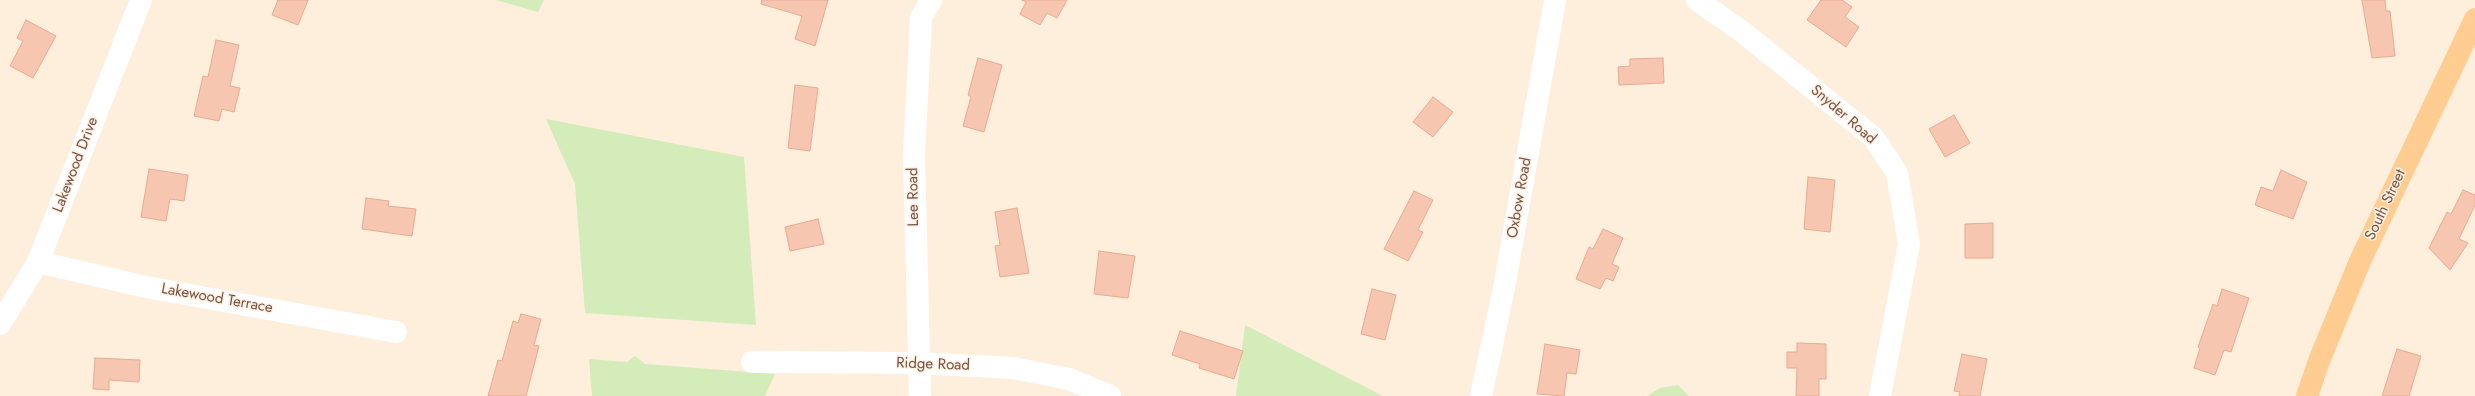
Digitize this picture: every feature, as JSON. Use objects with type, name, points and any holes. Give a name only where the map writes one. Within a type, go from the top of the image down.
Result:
[{"type":"main road","name":"South Street","points":[[2307,396],[2319,361],[2360,261],[2475,19]]},
{"type":"street","name":"Lakewood Drive","points":[[0,324],[38,262],[141,0]]},
{"type":"street","name":"Lee Road","points":[[920,396],[918,364],[914,155],[921,18],[931,0]]},
{"type":"street","name":"Oxbow Road","points":[[1482,396],[1504,288],[1555,0]]},
{"type":"street","name":"Snyder Road","points":[[1697,0],[1744,34],[1874,138],[1897,172],[1909,244],[1880,396]]},
{"type":"street","name":"Lakewood Terrace","points":[[38,262],[146,287],[396,332]]},
{"type":"street","name":"Ridge Road","points":[[752,362],[918,364],[1013,368],[1070,379],[1110,396]]},
{"type":"green space","points":[[496,0],[544,0],[538,12]]},
{"type":"green space","points":[[546,119],[744,157],[756,325],[585,313],[575,184]]},
{"type":"green space","points":[[1245,325],[1383,396],[1236,396]]},
{"type":"green space","points":[[635,356],[645,364],[775,374],[765,396],[592,396],[589,359],[627,362]]},
{"type":"green space","points":[[1678,385],[1689,396],[1647,396],[1660,388]]},
{"type":"building","points":[[278,0],[308,0],[298,25],[272,15]]},
{"type":"building","points":[[762,0],[828,0],[815,46],[795,39],[802,16],[761,4]]},
{"type":"building","points":[[1022,0],[1067,0],[1057,18],[1047,13],[1040,25],[1020,14],[1026,2]]},
{"type":"building","points":[[1821,0],[1842,0],[1852,7],[1845,17],[1859,27],[1846,47],[1807,20]]},
{"type":"building","points":[[2362,0],[2385,0],[2386,11],[2390,11],[2395,56],[2372,58]]},
{"type":"building","points":[[26,20],[56,36],[33,78],[10,66],[23,41],[17,38]]},
{"type":"building","points":[[216,40],[239,45],[230,86],[240,88],[234,112],[222,109],[219,121],[194,116],[203,76],[208,77]]},
{"type":"building","points":[[978,58],[1002,65],[984,132],[963,126],[971,97],[968,95]]},
{"type":"building","points":[[1663,58],[1664,83],[1619,85],[1618,67],[1630,66],[1630,59]]},
{"type":"building","points":[[795,85],[818,88],[810,151],[788,148]]},
{"type":"building","points":[[1433,97],[1453,112],[1433,137],[1413,122]]},
{"type":"building","points":[[1954,115],[1970,143],[1945,157],[1929,129]]},
{"type":"building","points":[[149,169],[188,175],[184,201],[170,199],[166,221],[141,217]]},
{"type":"building","points":[[2281,170],[2307,182],[2293,219],[2255,205],[2261,187],[2273,191]]},
{"type":"building","points":[[1808,177],[1835,180],[1830,232],[1804,229]]},
{"type":"building","points":[[2463,190],[2475,195],[2475,205],[2459,239],[2468,243],[2450,270],[2429,248],[2447,212],[2451,214]]},
{"type":"building","points":[[1414,191],[1433,200],[1418,230],[1423,232],[1408,261],[1384,249]]},
{"type":"building","points":[[366,198],[389,201],[388,206],[416,209],[412,236],[362,229]]},
{"type":"building","points":[[1017,208],[1029,273],[1000,277],[995,246],[1000,245],[995,212]]},
{"type":"building","points":[[818,219],[824,244],[790,251],[785,227]]},
{"type":"building","points":[[1993,223],[1993,258],[1965,258],[1965,224]]},
{"type":"building","points":[[1603,229],[1623,238],[1612,264],[1619,267],[1613,281],[1606,278],[1600,289],[1576,279],[1589,247],[1593,249]]},
{"type":"building","points":[[1099,251],[1135,256],[1128,298],[1094,294]]},
{"type":"building","points":[[1372,289],[1396,295],[1385,340],[1361,334]]},
{"type":"building","points":[[2222,289],[2249,298],[2231,352],[2224,350],[2215,375],[2194,368],[2200,348],[2198,347],[2213,304],[2217,306]]},
{"type":"building","points":[[521,314],[541,319],[534,345],[539,346],[526,396],[488,396],[498,360],[502,361],[513,321],[518,323]]},
{"type":"building","points":[[1180,331],[1243,351],[1234,379],[1199,368],[1200,364],[1172,355]]},
{"type":"building","points":[[1797,343],[1826,344],[1826,379],[1819,379],[1819,396],[1796,396],[1797,368],[1787,368],[1787,352],[1797,352]]},
{"type":"building","points":[[1545,344],[1580,350],[1576,374],[1567,373],[1564,396],[1537,394]]},
{"type":"building","points":[[2397,349],[2421,356],[2409,396],[2382,396]]},
{"type":"building","points":[[1962,354],[1987,359],[1980,396],[1959,396],[1960,392],[1954,391]]},
{"type":"building","points":[[95,358],[140,360],[139,382],[109,380],[109,390],[93,389]]}]
